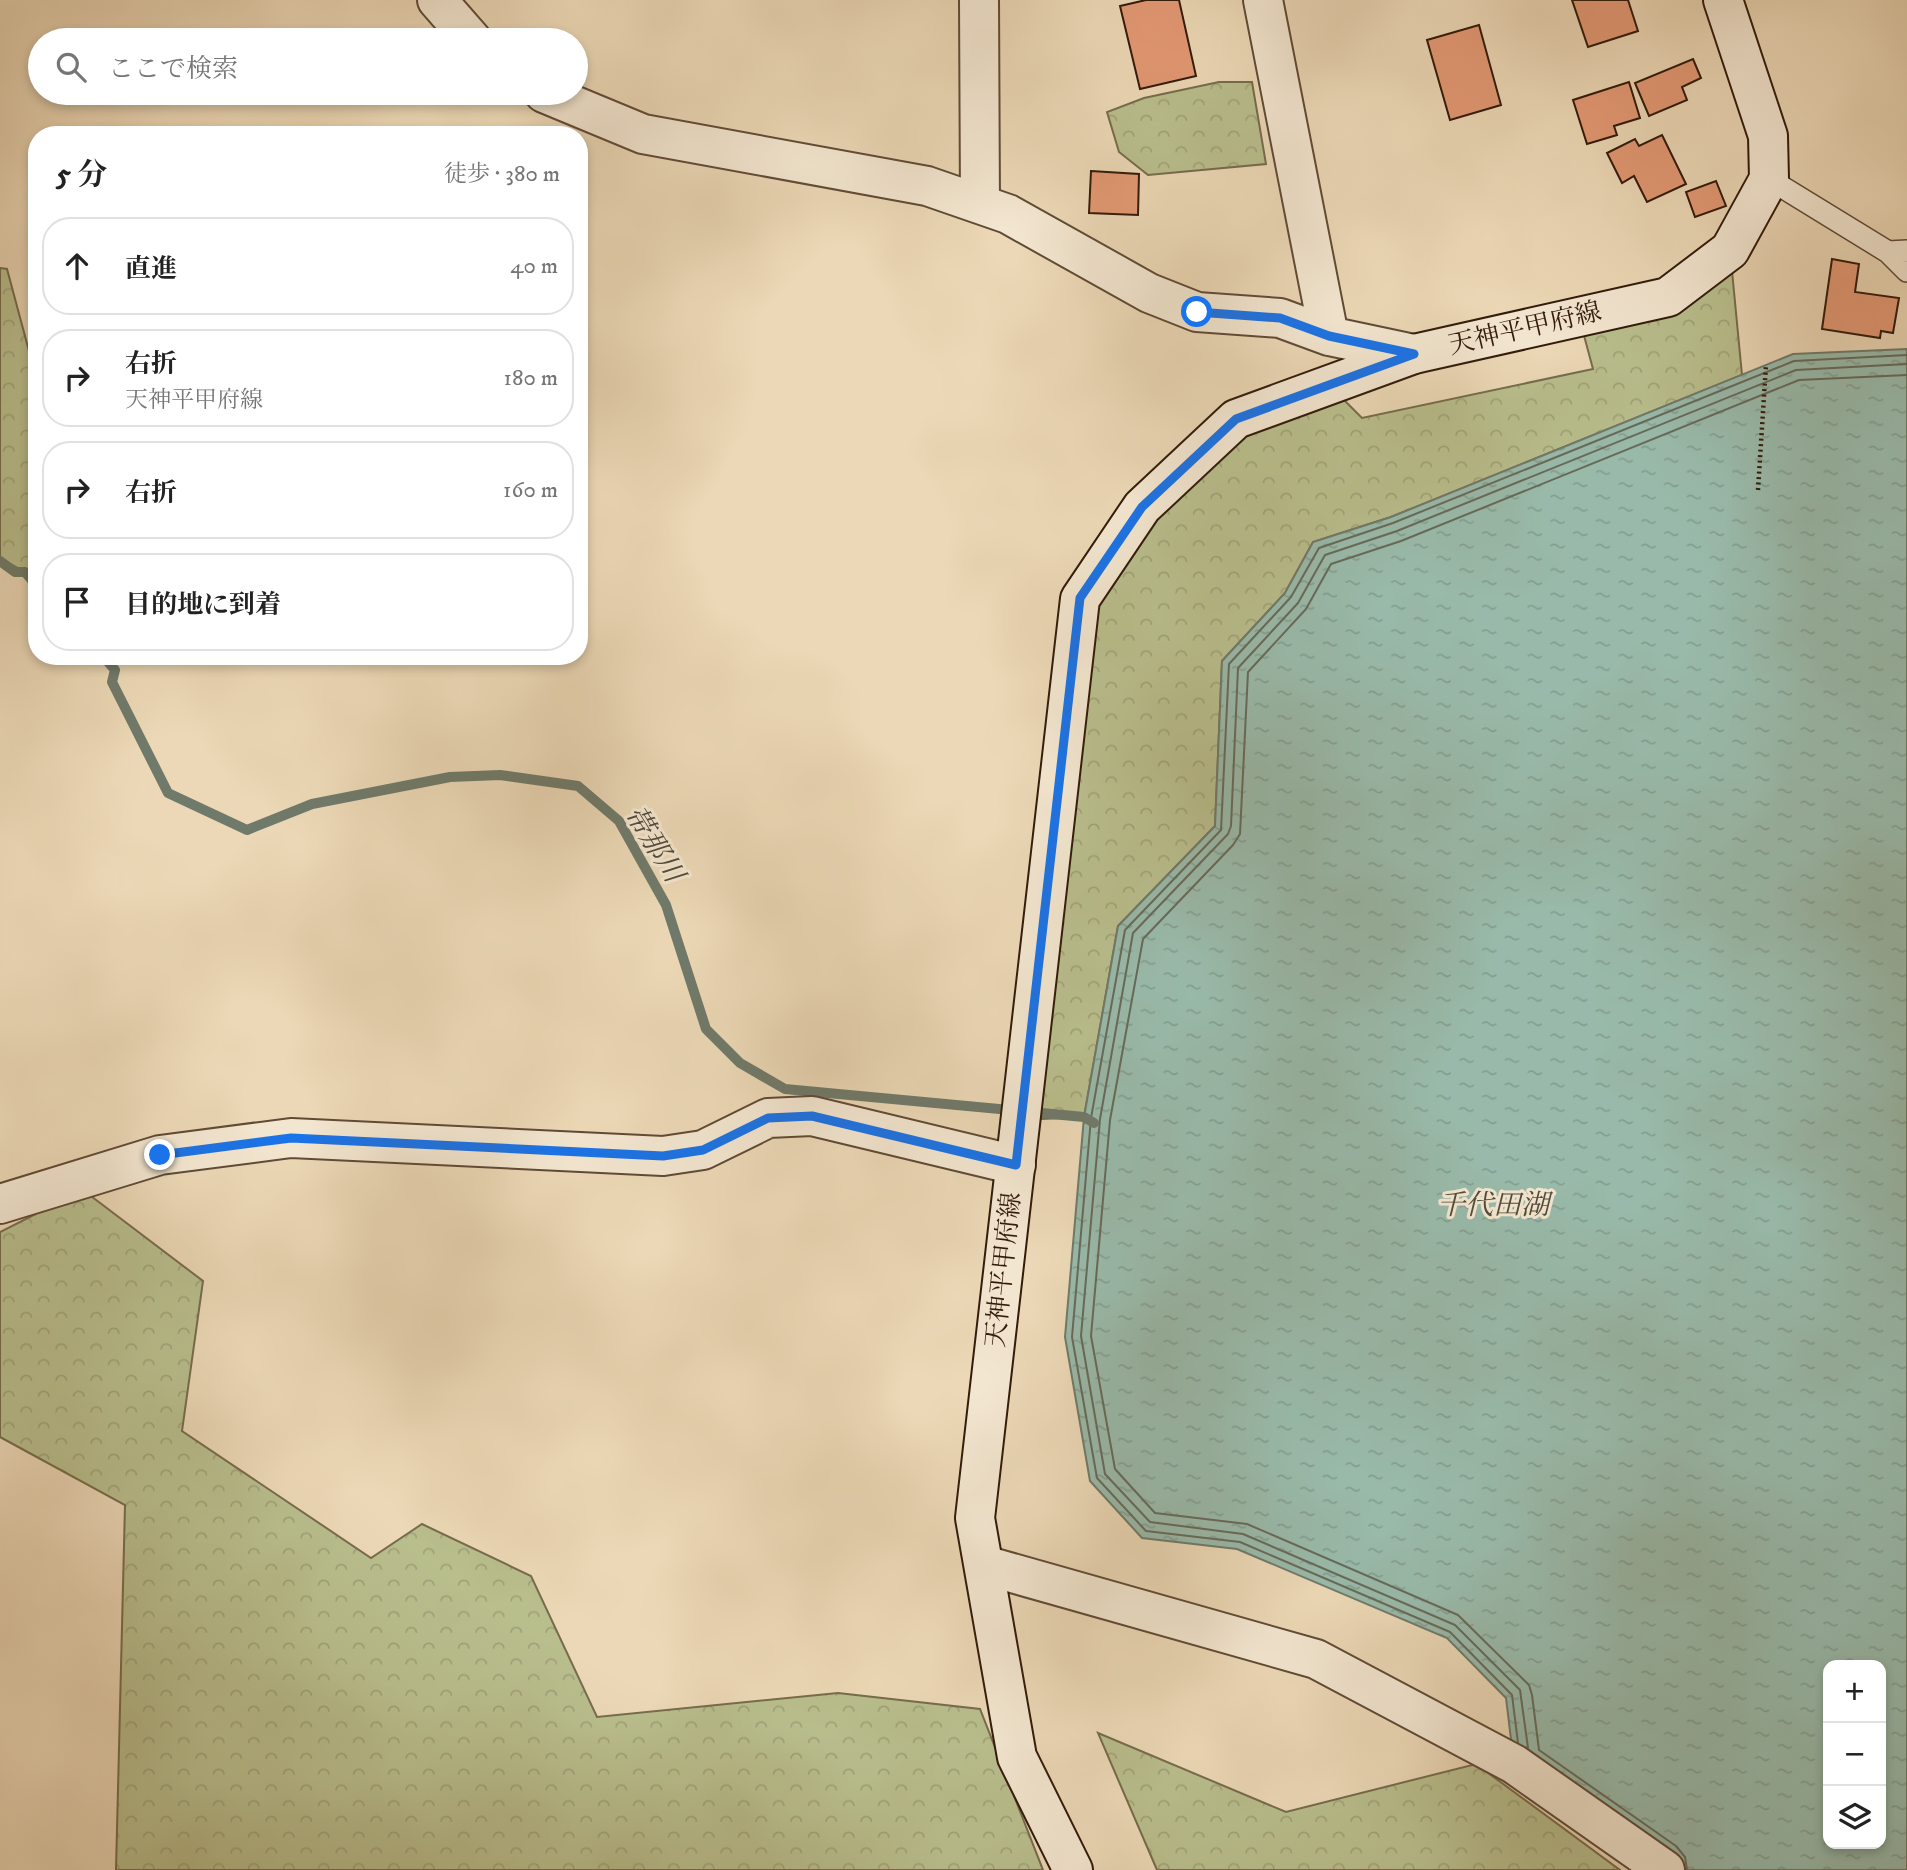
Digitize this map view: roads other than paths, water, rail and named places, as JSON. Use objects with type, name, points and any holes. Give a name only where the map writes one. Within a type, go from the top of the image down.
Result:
[{"type":"street","points":[[437,0],[462,28]]},
{"type":"street","points":[[979,0],[980,204]]},
{"type":"street","points":[[1263,0],[1329,336]]},
{"type":"street","name":"天神平甲府線","points":[[1073,1870],[1017,1757],[975,1518],[1080,598],[1142,507],[1236,419],[1414,354],[1668,297],[1730,250],[1769,178],[1768,136],[1723,0]]},
{"type":"street","points":[[570,105],[643,134],[927,186],[1008,214],[1149,293],[1197,312],[1280,318],[1329,336],[1414,354]]},
{"type":"street","points":[[0,1204],[160,1155],[291,1138],[663,1156],[703,1150],[768,1118],[812,1116],[1016,1165]]},
{"type":"street","points":[[984,1565],[1316,1659],[1514,1764],[1665,1870]]},
{"type":"lane","points":[[1769,178],[1897,251],[1907,271]]},
{"type":"water","name":"千代田湖","points":[[1907,349],[1907,1870],[1665,1870],[1514,1764],[1506,1698],[1447,1638],[1237,1549],[1142,1538],[1090,1481],[1065,1337],[1084,1117],[1118,926],[1215,826],[1222,661],[1285,593],[1313,542],[1391,517],[1793,354]]},
{"type":"waterway","name":"帯那川","points":[[0,561],[15,572],[25,572],[28,576]]},
{"type":"waterway","name":"帯那川","points":[[111,665],[115,670],[112,682],[168,793],[247,830],[312,804],[450,777],[500,775],[578,786],[619,821],[666,905],[706,1029],[740,1063],[785,1089],[1084,1117],[1094,1123]]}]
